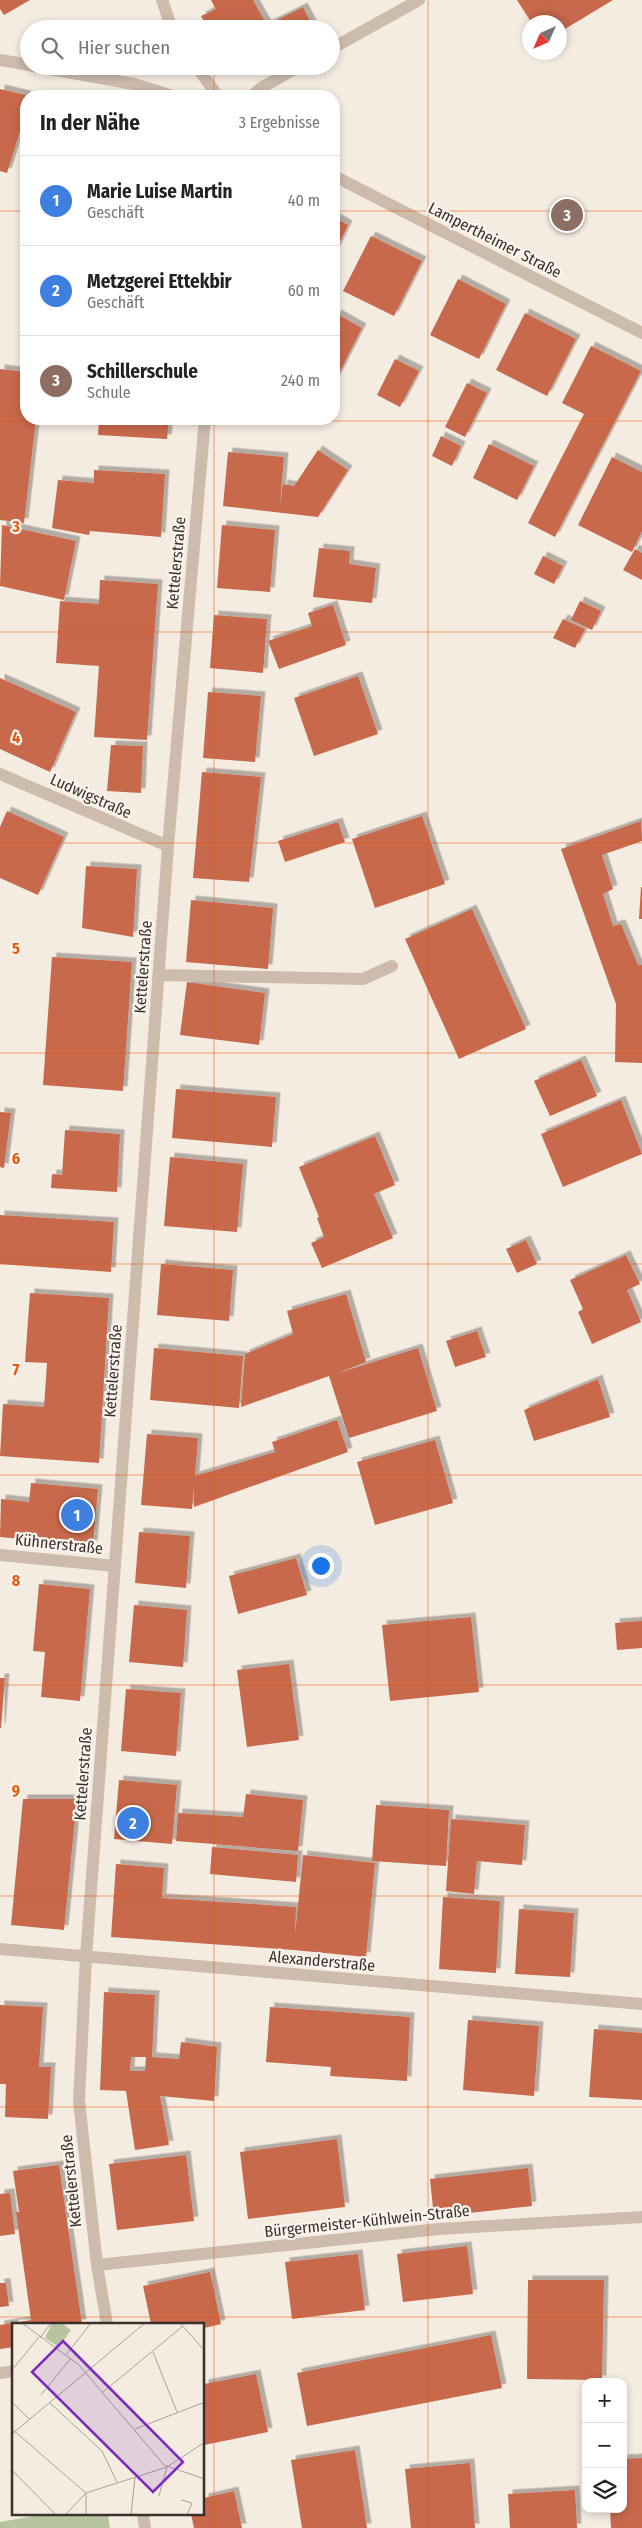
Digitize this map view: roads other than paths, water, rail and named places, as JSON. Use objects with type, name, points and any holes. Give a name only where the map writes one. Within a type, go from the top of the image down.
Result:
[{"type":"street","points":[[162,0],[169,20]]},
{"type":"street","points":[[340,44],[419,0]]},
{"type":"street","points":[[0,60],[20,64]]},
{"type":"street","points":[[84,75],[134,84],[154,90]]},
{"type":"street","points":[[203,75],[214,90]]},
{"type":"street","points":[[259,90],[284,75]]},
{"type":"street","name":"Lampertheimer Straße","points":[[340,179],[642,333]]},
{"type":"street","name":"Kettelerstraße","points":[[107,2323],[97,2265],[79,2101],[86,1957],[168,846],[204,425]]},
{"type":"street","name":"Ludwigstraße","points":[[0,774],[168,846]]},
{"type":"street","points":[[159,975],[363,980],[392,966]]},
{"type":"street","name":"Kühnerstraße","points":[[0,1555],[115,1566]]},
{"type":"street","name":"Alexanderstraße","points":[[0,1949],[642,2004]]},
{"type":"street","name":"Bürgermeister-Kühlwein-Straße","points":[[97,2265],[439,2228],[642,2217]]},
{"type":"place","name":"Schillerschule","points":[[567,215]]},
{"type":"place","name":"Marie Luise Martin","points":[[77,1515]]},
{"type":"place","name":"Metzgerei Ettekbir","points":[[133,1823]]}]
